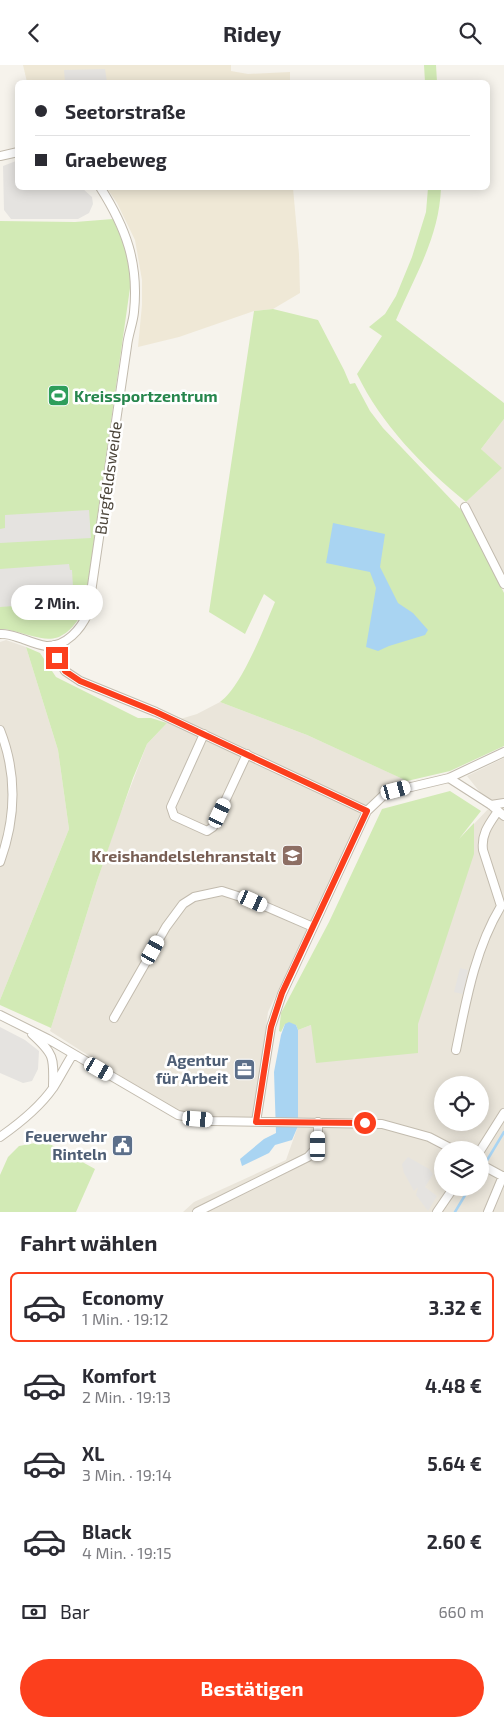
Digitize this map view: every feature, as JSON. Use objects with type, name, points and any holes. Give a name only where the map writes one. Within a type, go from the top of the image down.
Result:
[{"type":"street","points":[[0,156],[15,153]]},
{"type":"street","name":"Burgfeldsweide","points":[[54,645],[67,640],[77,632],[83,625],[88,613],[126,346],[134,315],[136,275],[130,247],[119,221],[102,190]]},
{"type":"street","points":[[465,507],[504,584]]},
{"type":"street","points":[[0,634],[41,645],[54,645],[57,658],[65,671],[80,681],[156,712],[367,811]]},
{"type":"street","points":[[0,730],[11,765],[13,793],[9,833],[0,862]]},
{"type":"street","points":[[204,734],[171,807],[174,816],[207,831],[213,827],[247,754]]},
{"type":"street","points":[[256,1122],[271,1027],[282,993],[367,811],[386,793],[449,778],[504,752]]},
{"type":"street","points":[[449,778],[491,805],[501,814],[487,827],[482,841],[483,851],[503,907],[490,925],[478,959],[467,995],[456,1050]]},
{"type":"street","points":[[491,805],[504,803]]},
{"type":"street","points":[[114,1018],[166,927],[183,904],[194,897],[222,891],[253,901],[313,927]]},
{"type":"street","points":[[0,1015],[25,1027],[178,1115],[212,1121],[367,1123],[398,1127],[437,1141]]},
{"type":"street","points":[[25,1027],[48,1048],[52,1057],[54,1065],[52,1088]]},
{"type":"street","points":[[0,1137],[26,1118],[52,1088],[73,1054]]},
{"type":"street","points":[[486,1141],[504,1113]]},
{"type":"street","points":[[197,1212],[308,1157],[318,1146],[318,1122]]},
{"type":"street","points":[[488,1212],[503,1177],[489,1169]]},
{"type":"street","points":[[437,1212],[448,1196]]},
{"type":"shaded area","points":[[23,65],[231,65],[231,71],[248,74],[290,72],[290,80],[27,80]]},
{"type":"shaded area","points":[[105,69],[107,80],[65,80],[64,70]]},
{"type":"shaded area","points":[[15,161],[15,190],[84,190],[92,197],[93,204],[89,213],[78,219],[11,219],[4,210],[3,166]]},
{"type":"shaded area","points":[[108,190],[293,190],[299,254],[300,293],[273,309],[254,311],[179,337],[138,347],[142,280],[135,240],[117,203]]},
{"type":"shaded area","points":[[504,419],[504,576],[466,502],[501,468],[481,449]]},
{"type":"shaded area","points":[[89,510],[91,538],[0,543],[0,529],[5,528],[5,515]]},
{"type":"shaded area","points":[[69,564],[70,570],[72,570],[74,596],[72,596],[72,602],[0,607],[0,569]]},
{"type":"shaded area","points":[[6,640],[26,647],[58,750],[69,829],[0,1000],[0,642]]},
{"type":"shaded area","points":[[220,702],[307,735],[416,785],[386,793],[367,811],[308,927],[268,1012],[254,1119],[212,1118],[174,1110],[50,1031],[97,881],[147,744],[167,723],[197,714]]},
{"type":"shaded area","points":[[504,758],[504,1212],[183,1212],[194,1202],[286,1160],[298,1126],[298,1030],[311,1025],[452,847],[491,806],[467,776]]},
{"type":"shaded area","points":[[460,968],[468,970],[463,994],[454,992]]},
{"type":"shaded area","points":[[0,1027],[25,1040],[39,1051],[38,1069],[32,1081],[23,1083],[0,1073]]},
{"type":"shaded area","points":[[408,1157],[429,1169],[433,1174],[425,1187],[434,1194],[434,1196],[437,1196],[428,1211],[416,1195],[418,1187],[414,1191],[404,1173],[402,1164]]},
{"type":"green space","points":[[424,65],[436,65],[437,80],[425,80]]},
{"type":"green space","points":[[428,190],[441,190],[436,223],[431,240],[396,320],[504,403],[504,419],[481,449],[502,468],[466,502],[404,444],[378,410],[357,374],[382,336],[369,327],[385,314],[396,296],[412,257],[426,212]]},
{"type":"green space","name":"Kreissportzentrum","points":[[113,219],[125,246],[131,281],[84,611],[75,624],[66,632],[50,639],[5,629],[0,630],[0,221],[75,222]]},
{"type":"green space","points":[[273,309],[318,320],[350,384],[355,383],[370,411],[383,428],[463,512],[504,593],[504,746],[450,771],[407,781],[307,735],[220,702],[228,694],[244,670],[259,641],[275,602],[264,594],[245,634],[209,612],[254,311]]},
{"type":"green space","points":[[26,647],[40,653],[56,677],[138,718],[151,718],[167,723],[147,744],[133,778],[97,881],[51,1028],[0,1005],[0,1000],[69,829],[58,750]]},
{"type":"green space","points":[[450,791],[481,811],[459,839],[474,823],[474,854],[418,1024],[418,1053],[316,1063],[311,1025],[298,1030],[296,1025],[285,1024],[281,1032],[279,1031],[281,1013],[329,922],[382,809]]},
{"type":"green space","points":[[48,1143],[95,1169],[76,1212],[0,1212],[0,1175],[8,1157],[19,1146]]},
{"type":"water","points":[[333,523],[385,534],[380,567],[398,603],[413,613],[428,630],[425,635],[378,651],[366,647],[376,588],[370,572],[326,563]]},
{"type":"water","points":[[289,1022],[296,1025],[298,1030],[298,1126],[292,1140],[275,1145],[269,1153],[242,1166],[240,1159],[264,1139],[276,1133],[274,1072],[281,1035],[285,1024]]},
{"type":"waterway","points":[[489,1157],[504,1132]]},
{"type":"waterway","points":[[455,1212],[465,1196]]},
{"type":"place","name":"Kreissportzentrum","points":[[58,396]]},
{"type":"place","name":"Kreishandelslehranstalt","points":[[292,856]]},
{"type":"place","name":"Agentur für Arbeit","points":[[244,1069]]},
{"type":"place","name":"Feuerwehr Rinteln","points":[[123,1145]]},
{"type":"route","points":[[57,658],[65,671],[80,681],[156,712],[367,811],[282,993],[271,1027],[256,1122],[365,1123]]}]
